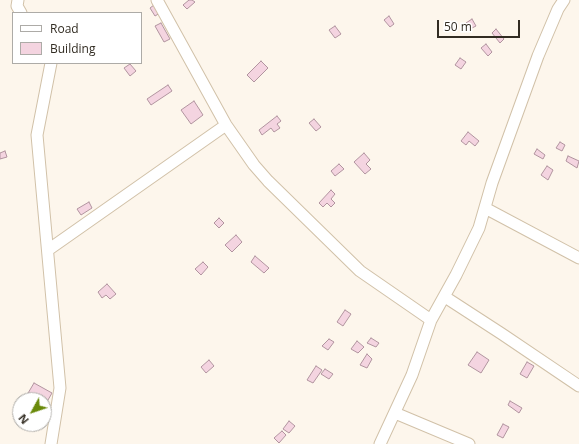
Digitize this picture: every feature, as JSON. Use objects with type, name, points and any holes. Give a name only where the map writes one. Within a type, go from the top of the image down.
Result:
[{"type":"street","points":[[18,0],[16,6],[20,12]]},
{"type":"street","points":[[157,0],[226,125],[254,165],[268,181],[360,271],[431,320]]},
{"type":"street","points":[[380,444],[412,375],[431,320],[479,228],[492,183],[538,56],[558,10],[564,0]]},
{"type":"street","points":[[51,64],[37,135],[60,388],[51,444]]},
{"type":"street","points":[[48,250],[226,125]]},
{"type":"street","points":[[485,208],[579,258]]},
{"type":"street","points":[[444,297],[579,386]]},
{"type":"street","points":[[395,413],[469,444]]},
{"type":"building","points":[[189,0],[195,2],[187,9],[183,5]]},
{"type":"building","points":[[154,5],[160,13],[155,16],[150,8]]},
{"type":"building","points":[[389,16],[394,24],[390,27],[384,20]]},
{"type":"building","points":[[472,19],[476,26],[470,29],[466,23]]},
{"type":"building","points":[[161,23],[170,39],[164,42],[155,26]]},
{"type":"building","points":[[335,26],[341,34],[335,38],[329,30]]},
{"type":"building","points":[[496,29],[504,39],[500,43],[492,33]]},
{"type":"building","points":[[486,44],[492,52],[488,56],[481,48]]},
{"type":"building","points":[[460,58],[466,62],[461,69],[455,65]]},
{"type":"building","points":[[261,61],[268,68],[254,82],[247,75]]},
{"type":"building","points":[[130,64],[136,71],[130,76],[124,68]]},
{"type":"building","points":[[168,85],[172,91],[151,105],[147,99]]},
{"type":"building","points":[[194,101],[203,115],[191,124],[181,110]]},
{"type":"building","points":[[277,116],[281,121],[277,124],[280,128],[274,132],[271,128],[262,135],[259,130]]},
{"type":"building","points":[[314,119],[321,127],[316,131],[309,123]]},
{"type":"building","points":[[468,132],[479,141],[475,146],[469,141],[466,145],[461,141]]},
{"type":"building","points":[[560,142],[565,145],[562,151],[556,148]]},
{"type":"building","points":[[537,149],[545,155],[543,159],[534,154]]},
{"type":"building","points":[[5,151],[7,157],[0,159],[0,153]]},
{"type":"building","points":[[364,153],[370,160],[366,164],[371,169],[365,174],[354,162]]},
{"type":"building","points":[[568,156],[579,161],[577,168],[566,161]]},
{"type":"building","points":[[339,164],[344,169],[335,176],[331,171]]},
{"type":"building","points":[[547,166],[553,170],[548,180],[541,175]]},
{"type":"building","points":[[331,190],[335,194],[331,199],[335,203],[331,207],[327,203],[323,207],[319,203]]},
{"type":"building","points":[[89,202],[92,208],[81,215],[77,209]]},
{"type":"building","points":[[219,218],[224,223],[219,228],[214,223]]},
{"type":"building","points":[[236,235],[242,242],[232,252],[225,245]]},
{"type":"building","points":[[255,256],[269,268],[264,273],[251,262]]},
{"type":"building","points":[[203,262],[208,267],[201,275],[195,269]]},
{"type":"building","points":[[107,284],[116,294],[110,299],[106,295],[102,298],[98,292]]},
{"type":"building","points":[[345,310],[351,314],[343,326],[337,322]]},
{"type":"building","points":[[371,338],[379,343],[376,347],[367,343]]},
{"type":"building","points":[[329,339],[334,342],[328,350],[322,346]]},
{"type":"building","points":[[357,341],[364,347],[358,353],[351,349]]},
{"type":"building","points":[[477,352],[489,360],[481,373],[468,365]]},
{"type":"building","points":[[367,354],[372,359],[367,368],[360,365]]},
{"type":"building","points":[[209,360],[214,366],[206,373],[201,367]]},
{"type":"building","points":[[527,362],[534,366],[527,378],[520,374]]},
{"type":"building","points":[[316,366],[322,370],[313,383],[307,380]]},
{"type":"building","points":[[325,369],[333,374],[329,379],[321,374]]},
{"type":"building","points":[[34,383],[50,392],[29,392]]},
{"type":"building","points":[[510,401],[522,408],[519,413],[508,405]]},
{"type":"building","points":[[289,421],[295,426],[289,433],[283,429]]},
{"type":"building","points":[[503,424],[509,427],[503,438],[497,435]]},
{"type":"building","points":[[282,431],[286,435],[279,443],[274,438]]}]
